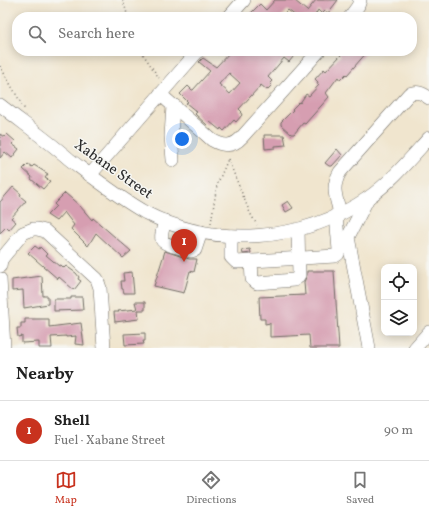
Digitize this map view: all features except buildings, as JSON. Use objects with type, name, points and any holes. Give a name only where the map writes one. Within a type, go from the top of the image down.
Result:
[{"type":"street","points":[[233,12],[244,0]]},
{"type":"street","points":[[354,12],[360,0]]},
{"type":"street","points":[[90,174],[194,56]]},
{"type":"street","points":[[163,91],[174,106],[212,140],[221,145],[230,145],[242,137],[315,56]]},
{"type":"street","points":[[232,236],[231,257],[232,260],[236,262],[335,256],[338,254],[338,214],[335,181],[340,172],[409,94],[415,92],[421,93],[429,98]]},
{"type":"street","name":"Xabane Street","points":[[0,105],[136,207],[165,221],[205,232],[232,236],[264,236],[298,230],[338,214],[368,198],[392,178],[429,138]]},
{"type":"street","points":[[173,160],[171,136],[174,106]]},
{"type":"street","points":[[368,198],[348,237],[368,348]]},
{"type":"street","points":[[165,221],[161,239],[164,243],[191,251],[195,250],[205,232]]},
{"type":"street","points":[[0,266],[1,260],[23,233],[33,228],[45,231],[97,279],[100,288],[104,348]]},
{"type":"street","points":[[251,261],[252,279],[257,283],[294,280],[299,275],[298,230]]},
{"type":"street","points":[[0,279],[4,348]]},
{"type":"street","points":[[415,348],[429,332]]},
{"type":"path","points":[[124,0],[127,12]]},
{"type":"path","points":[[144,56],[163,91]]},
{"type":"path","points":[[0,66],[16,96],[24,107],[26,114]]},
{"type":"path","points":[[205,232],[217,185],[228,159],[250,213],[264,236]]},
{"type":"place","name":"Shell","points":[[184,262]]}]
